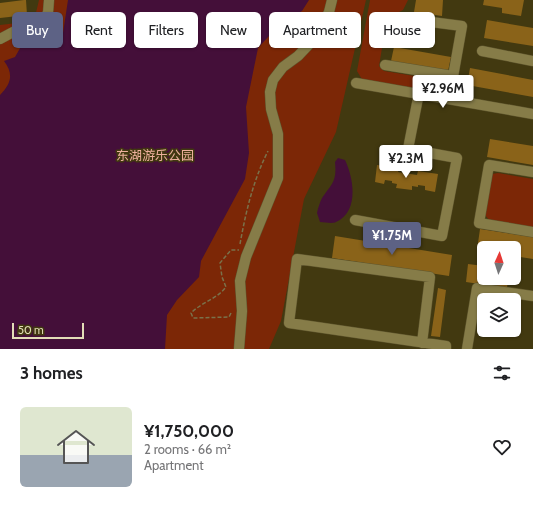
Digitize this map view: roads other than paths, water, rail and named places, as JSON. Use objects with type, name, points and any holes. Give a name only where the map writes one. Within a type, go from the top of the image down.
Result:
[{"type":"street","points":[[0,39],[16,31],[40,24],[48,13],[49,0]]},
{"type":"street","points":[[239,349],[242,311],[240,281],[244,249],[278,178],[278,134],[271,109],[270,92],[273,80],[283,67],[298,56],[315,38],[328,12],[332,0]]},
{"type":"street","points":[[435,22],[462,26],[449,99]]},
{"type":"street","points":[[482,51],[533,60]]},
{"type":"street","points":[[385,65],[453,76]]},
{"type":"street","points":[[356,83],[533,114]]},
{"type":"street","points":[[356,220],[442,236],[457,158],[408,149],[419,94]]},
{"type":"street","points":[[533,172],[489,165],[479,223],[533,232]]},
{"type":"street","points":[[422,343],[430,277],[297,259],[289,323],[446,348]]},
{"type":"street","points":[[467,349],[477,288],[533,296]]},
{"type":"park label","name":"东湖游乐公园","points":[[155,155]]}]
